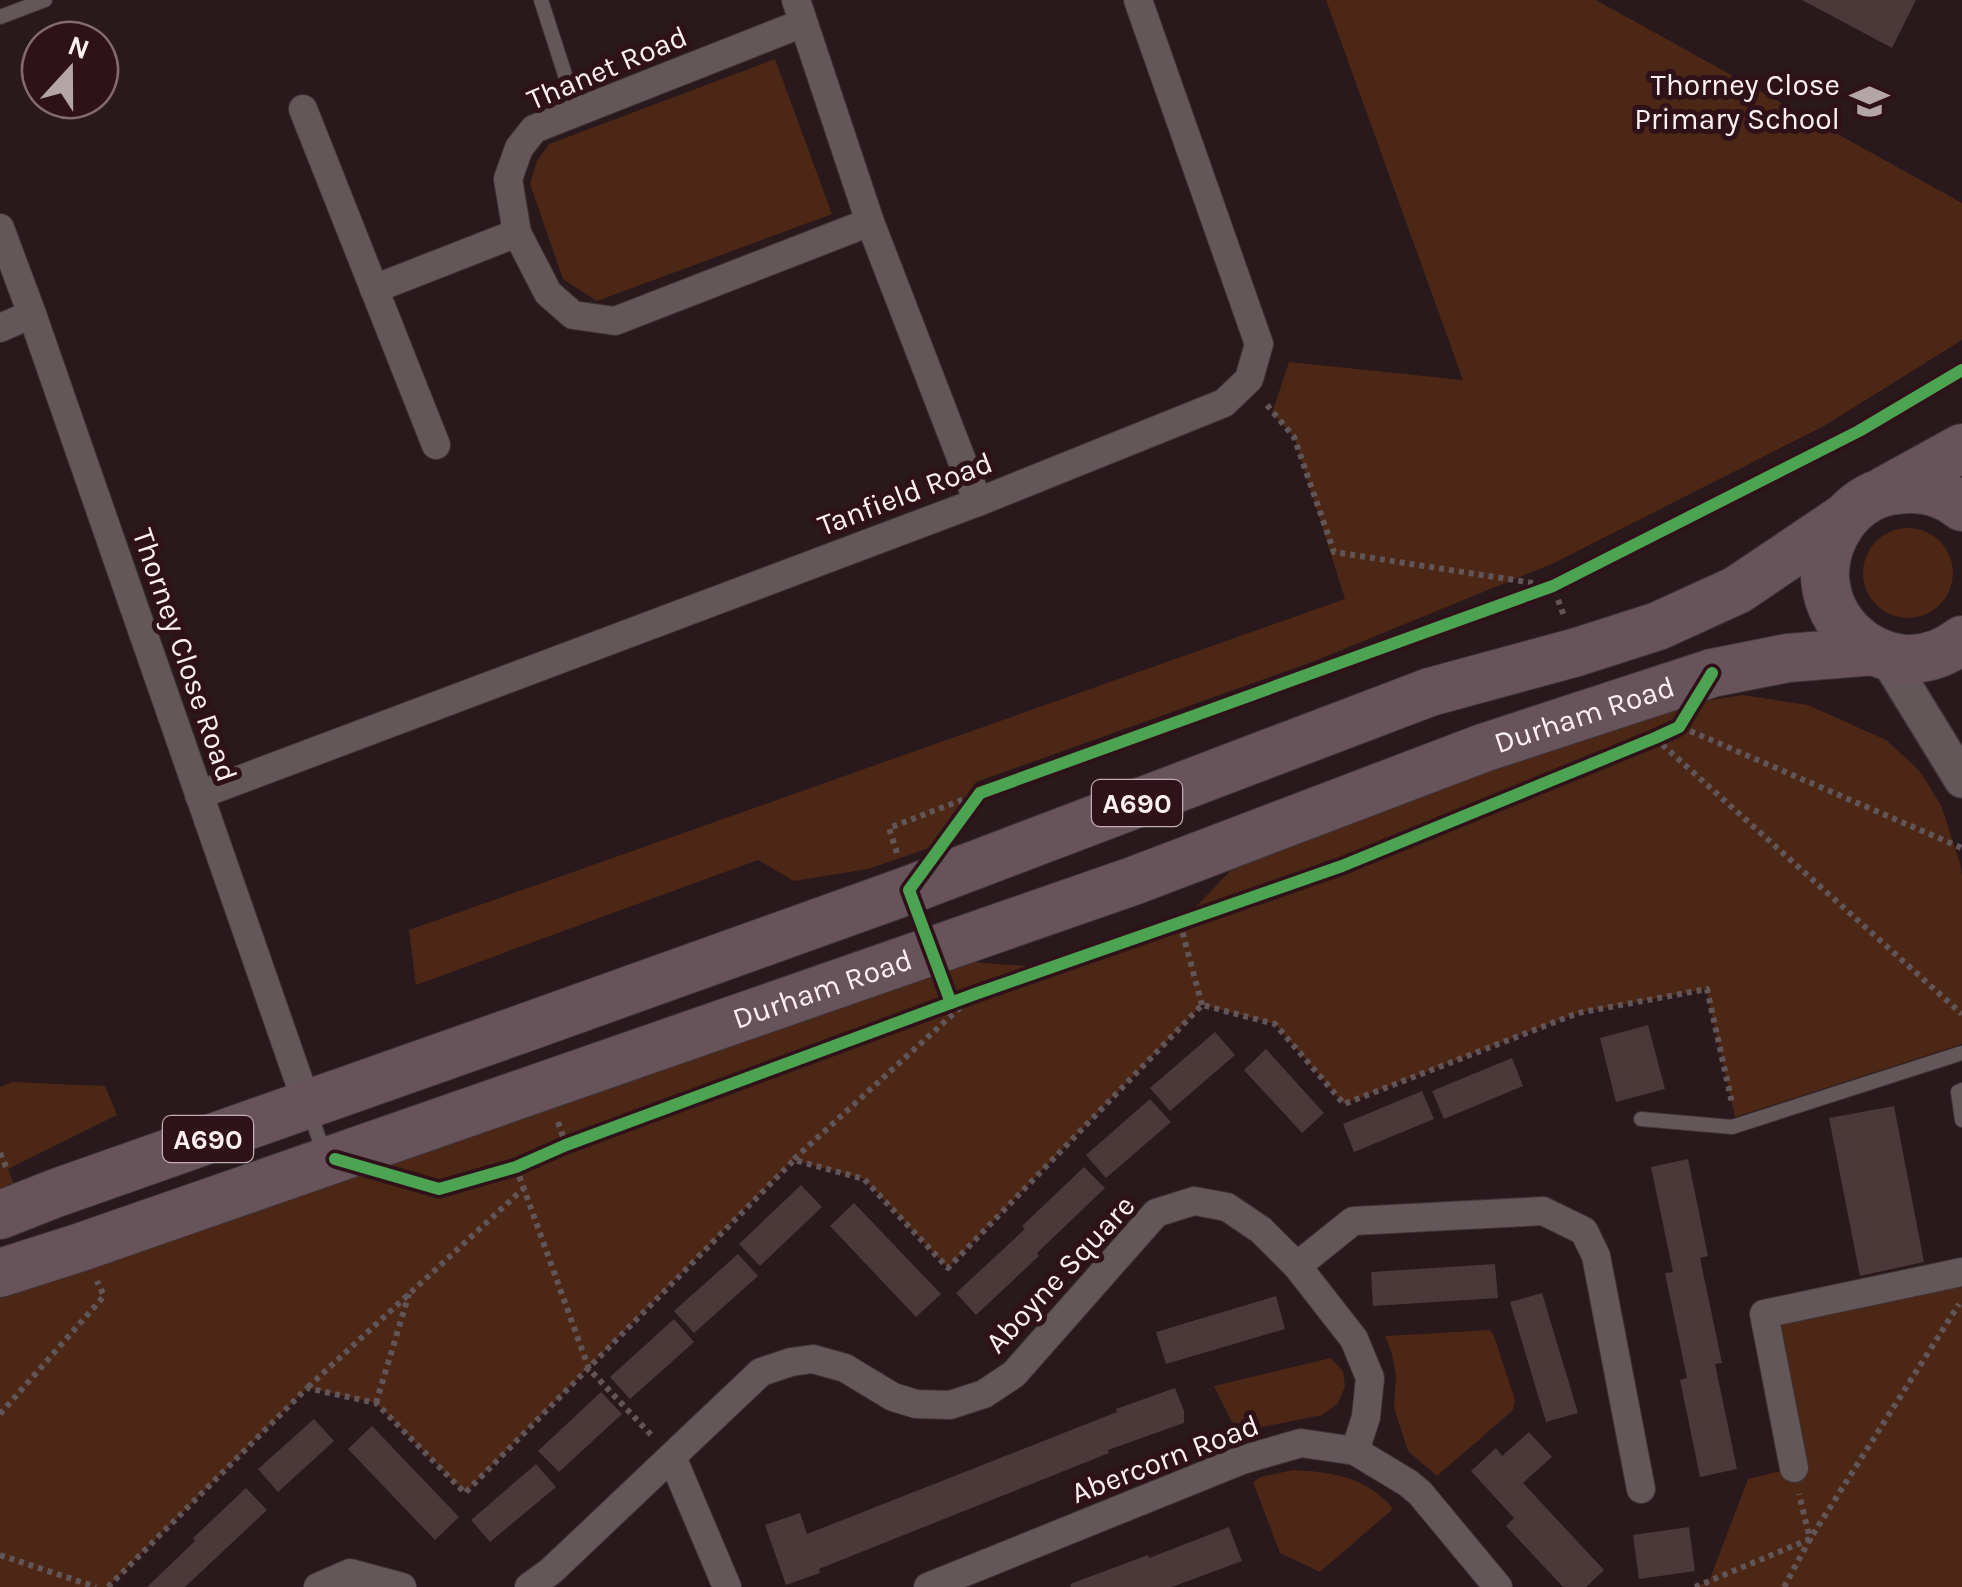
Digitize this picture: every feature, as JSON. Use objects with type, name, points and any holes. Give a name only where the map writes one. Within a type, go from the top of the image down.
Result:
[{"type":"highway","name":"Durham Road","points":[[0,1215],[909,890],[1430,692],[1658,626],[1737,590],[1863,505],[1962,448]]},
{"type":"highway","points":[[1880,654],[1852,637],[1835,616],[1826,591],[1824,565],[1830,540],[1863,505],[1906,488],[1931,491],[1962,507]]},
{"type":"highway","name":"Durham Road","points":[[0,1273],[1133,881],[1484,748],[1712,673],[1788,658],[1880,654],[1900,659],[1926,658],[1951,649],[1962,640]]},
{"type":"street","points":[[1138,0],[1260,344],[1249,379]]},
{"type":"street","name":"Thanet Road","points":[[870,222],[615,321],[573,316],[548,293],[517,233],[508,179],[519,148],[534,129],[799,11],[870,222],[978,502]]},
{"type":"street","points":[[303,109],[436,445]]},
{"type":"street","name":"Thorney Close Road","points":[[0,228],[307,1104]]},
{"type":"street","points":[[374,289],[517,233]]},
{"type":"street","points":[[0,328],[32,314]]},
{"type":"street","name":"Tanfield Road","points":[[199,795],[978,502],[1224,403],[1249,379]]},
{"type":"street","points":[[1880,654],[1952,751],[1962,780]]},
{"type":"street","name":"Aboyne Square","points":[[529,1587],[551,1572],[761,1372],[812,1359],[845,1368],[892,1397],[916,1404],[950,1405],[984,1394],[1014,1374],[1156,1213],[1194,1201],[1227,1207],[1261,1230],[1297,1266],[1354,1339],[1370,1378],[1366,1416],[1355,1452]]},
{"type":"street","points":[[1297,1266],[1353,1221],[1543,1211],[1584,1231],[1596,1256],[1642,1488]]},
{"type":"street","points":[[1794,1468],[1764,1314],[1962,1272]]},
{"type":"street","name":"Abercorn Road","points":[[928,1587],[1242,1460],[1302,1443],[1355,1452],[1408,1483],[1498,1587]]},
{"type":"street","points":[[672,1457],[727,1587]]},
{"type":"street","points":[[318,1587],[350,1574],[386,1585]]},
{"type":"lane","points":[[0,17],[46,0]]},
{"type":"lane","points":[[541,0],[577,112]]},
{"type":"lane","points":[[1641,1118],[1732,1126],[1962,1053]]},
{"type":"lane","points":[[1962,1090],[1958,1092],[1962,1120]]},
{"type":"lane","points":[[307,1104],[327,1162]]},
{"type":"path","points":[[1249,379],[1294,437],[1334,552],[1553,586]]},
{"type":"path","points":[[1516,599],[1570,578]]},
{"type":"path","points":[[1553,586],[1577,652]]},
{"type":"path","points":[[1712,673],[1680,726],[1649,740],[1962,1014]]},
{"type":"path","points":[[1680,726],[1962,848]]},
{"type":"path","points":[[909,890],[889,828],[999,786]]},
{"type":"path","points":[[960,821],[980,793]]},
{"type":"path","points":[[1162,929],[1198,916]]},
{"type":"path","points":[[1180,923],[1202,1005]]},
{"type":"path","points":[[932,1010],[991,988]]},
{"type":"path","points":[[1202,1005],[1275,1024],[1344,1104],[1578,1013],[1707,988],[1735,1117]]},
{"type":"path","points":[[307,1388],[376,1403],[465,1494],[794,1160],[976,994]]},
{"type":"path","points":[[794,1160],[864,1179],[948,1268],[1202,1005]]},
{"type":"path","points":[[549,1152],[584,1138]]},
{"type":"path","points":[[497,1173],[532,1160]]},
{"type":"path","points":[[516,1168],[589,1369],[672,1457]]},
{"type":"path","points":[[108,1587],[307,1388],[523,1190]]},
{"type":"path","points":[[376,1403],[409,1294]]},
{"type":"path","points":[[1784,1587],[1810,1539],[1962,1299]]},
{"type":"path","points":[[1794,1468],[1810,1539]]},
{"type":"path","points":[[1695,1587],[1810,1539]]},
{"type":"path","points":[[0,1555],[96,1587]]},
{"type":"shaded area","points":[[1326,0],[1596,0],[1962,203],[1962,340],[1824,426],[1554,563],[1312,662],[976,782],[929,848],[868,869],[794,881],[758,860],[416,985],[409,930],[1345,599],[1294,437],[1272,413],[1289,362],[1463,380]]},
{"type":"shaded area","points":[[775,59],[832,214],[597,301],[563,279],[530,184],[537,161],[549,144]]},
{"type":"shaded area","points":[[1899,528],[1917,528],[1933,535],[1946,548],[1953,573],[1946,598],[1933,611],[1917,618],[1899,618],[1883,611],[1870,598],[1863,582],[1863,564],[1870,548],[1883,535]]},
{"type":"shaded area","points":[[1742,695],[1808,705],[1886,740],[1919,770],[1941,805],[1960,863],[1962,1044],[1735,1117],[1706,989],[1578,1013],[1344,1104],[1275,1024],[1202,1005],[948,1268],[864,1179],[793,1160],[465,1493],[376,1403],[307,1388],[108,1587],[0,1587],[0,1292],[958,961],[1052,968],[1180,923],[1239,862],[1662,708]]},
{"type":"shaded area","points":[[12,1082],[105,1086],[117,1115],[8,1169],[15,1187],[0,1194],[0,1087]]},
{"type":"shaded area","points":[[1962,1272],[1962,1587],[1695,1587],[1709,1581],[1748,1479],[1794,1468],[1764,1314]]},
{"type":"shaded area","points":[[1490,1330],[1515,1400],[1513,1410],[1437,1476],[1408,1451],[1394,1408],[1396,1376],[1385,1336]]},
{"type":"shaded area","points":[[1331,1358],[1343,1371],[1345,1386],[1338,1403],[1322,1415],[1237,1432],[1214,1386]]},
{"type":"shaded area","points":[[1293,1470],[1322,1472],[1361,1483],[1393,1509],[1320,1572],[1280,1553],[1253,1482]]},
{"type":"building","points":[[1802,0],[1916,0],[1892,48]]},
{"type":"building","points":[[1648,1025],[1665,1089],[1616,1102],[1600,1038]]},
{"type":"building","points":[[1215,1032],[1235,1055],[1170,1111],[1150,1088]]},
{"type":"building","points":[[1266,1049],[1324,1113],[1302,1133],[1244,1070]]},
{"type":"building","points":[[1512,1058],[1523,1086],[1444,1119],[1432,1091]]},
{"type":"building","points":[[1422,1091],[1434,1119],[1354,1152],[1343,1124]]},
{"type":"building","points":[[1150,1099],[1171,1122],[1106,1178],[1086,1155]]},
{"type":"building","points":[[1894,1106],[1924,1262],[1860,1276],[1829,1118]]},
{"type":"building","points":[[1688,1159],[1708,1256],[1700,1258],[1722,1363],[1715,1364],[1737,1469],[1700,1477],[1680,1380],[1687,1378],[1665,1273],[1673,1272],[1651,1167]]},
{"type":"building","points":[[1084,1167],[1105,1188],[976,1315],[956,1293]]},
{"type":"building","points":[[801,1185],[822,1207],[760,1266],[739,1244]]},
{"type":"building","points":[[854,1203],[941,1294],[916,1317],[830,1226]]},
{"type":"building","points":[[738,1254],[758,1276],[694,1333],[674,1311]]},
{"type":"building","points":[[1495,1264],[1498,1298],[1373,1306],[1371,1272]]},
{"type":"building","points":[[1542,1293],[1578,1413],[1546,1422],[1510,1302]]},
{"type":"building","points":[[1276,1296],[1285,1329],[1166,1364],[1156,1332]]},
{"type":"building","points":[[674,1319],[694,1342],[630,1399],[610,1377]]},
{"type":"building","points":[[1175,1388],[1184,1423],[1108,1450],[1109,1453],[786,1585],[765,1525],[800,1513],[807,1534]]},
{"type":"building","points":[[601,1392],[622,1414],[559,1472],[538,1451]]},
{"type":"building","points":[[314,1419],[334,1441],[278,1492],[258,1469]]},
{"type":"building","points":[[372,1426],[459,1517],[435,1540],[348,1449]]},
{"type":"building","points":[[1529,1432],[1552,1457],[1523,1483],[1604,1570],[1586,1587],[1563,1587],[1506,1526],[1514,1518],[1471,1471],[1496,1448],[1502,1456]]},
{"type":"building","points":[[536,1464],[556,1487],[490,1542],[471,1520]]},
{"type":"building","points":[[246,1488],[267,1510],[185,1587],[147,1587],[195,1541],[193,1538]]},
{"type":"building","points":[[1229,1527],[1242,1561],[1172,1587],[1071,1587],[1070,1584]]},
{"type":"building","points":[[1689,1527],[1695,1571],[1639,1579],[1633,1535]]},
{"type":"cycle path","points":[[951,1003],[909,890],[980,793],[1553,586],[1859,431],[1962,370]]},
{"type":"cycle path","points":[[335,1159],[439,1189],[516,1167],[975,994],[1342,866],[1655,738],[1679,727],[1712,673]]},
{"type":"place","name":"Thorney Close Primary School","points":[[1870,102]]}]
